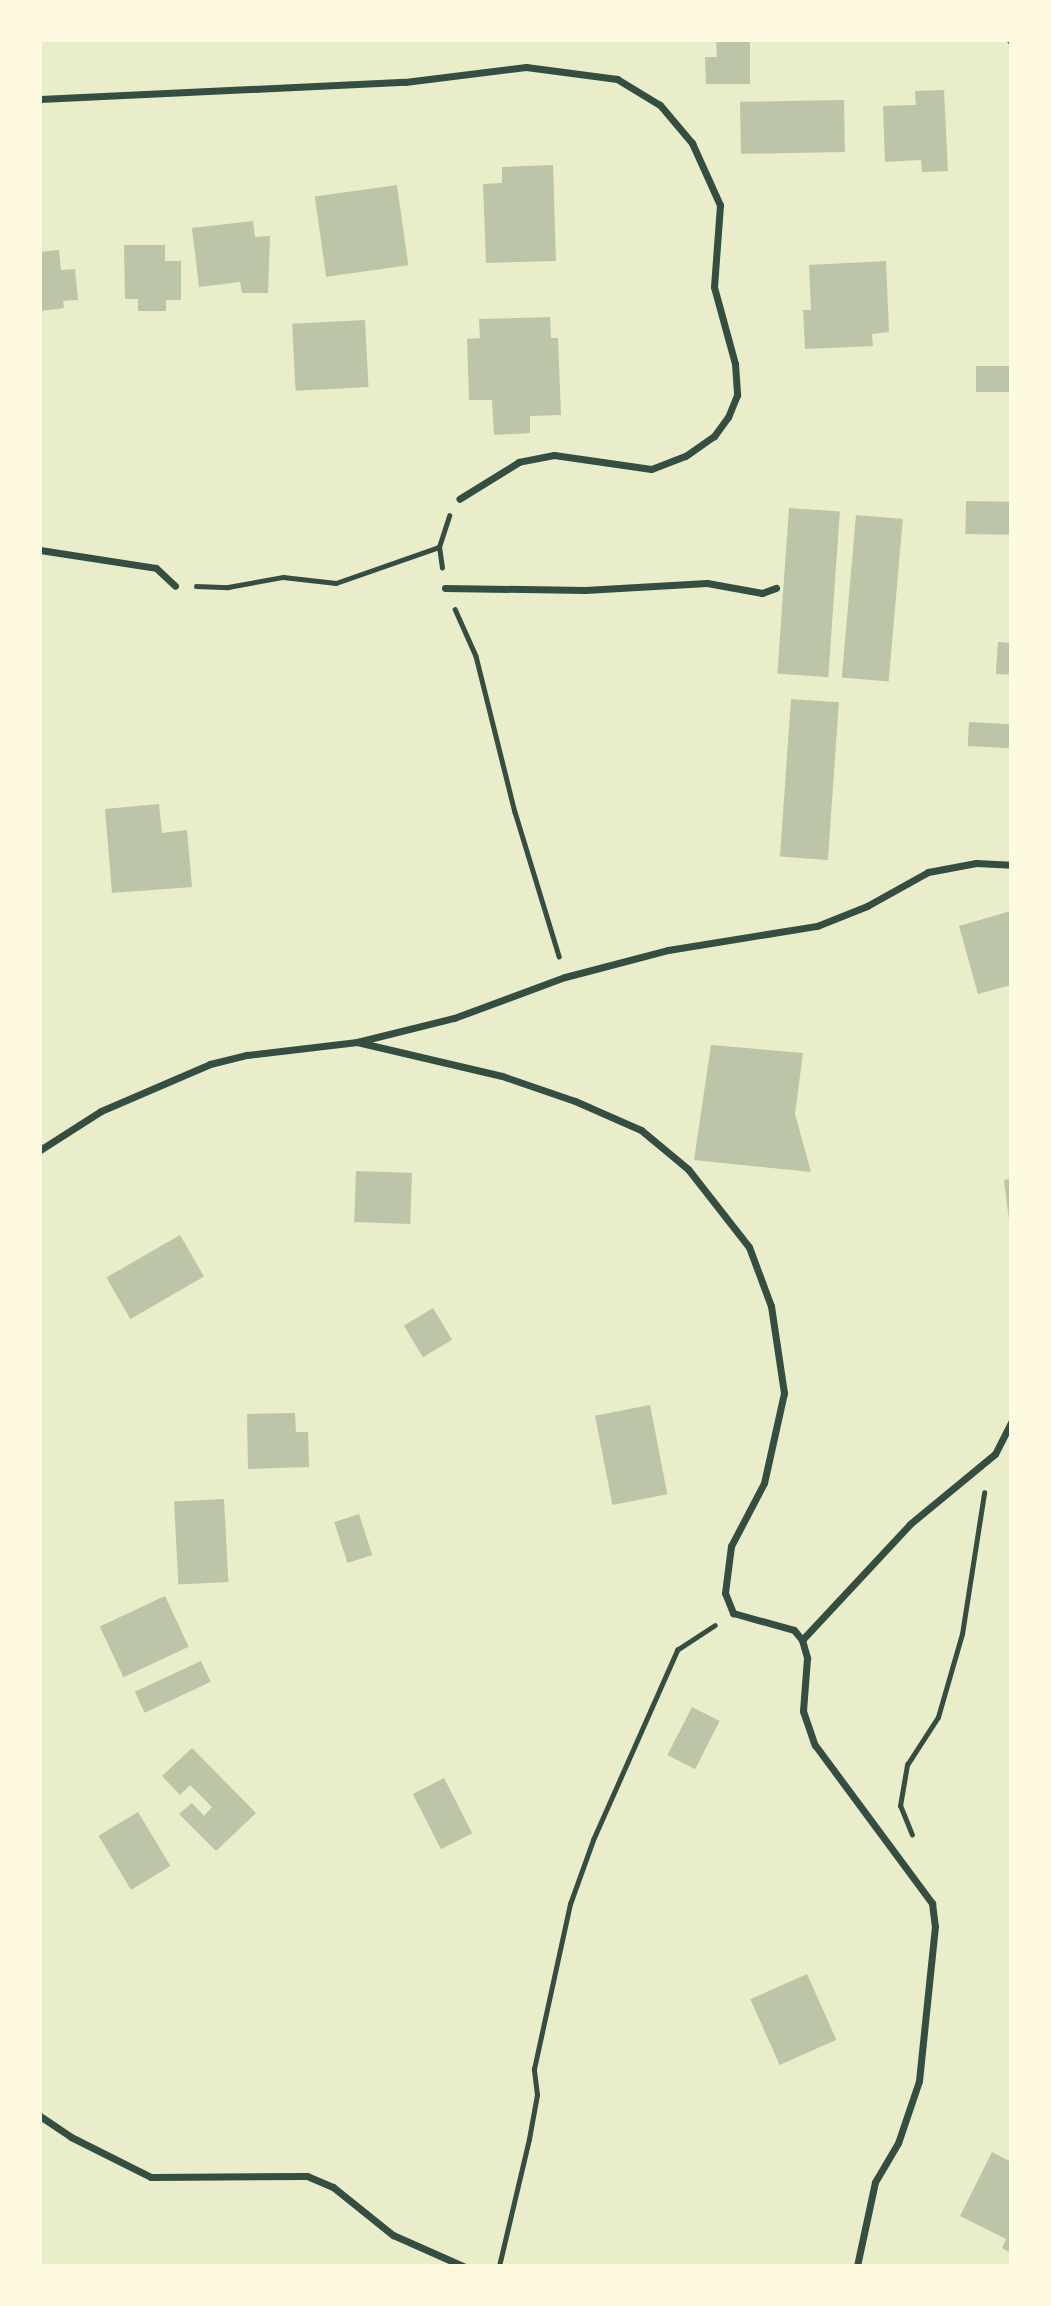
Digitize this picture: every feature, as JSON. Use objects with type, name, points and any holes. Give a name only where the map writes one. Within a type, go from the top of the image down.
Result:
[{"type":"street","points":[[40,99],[405,82],[526,66],[617,79],[660,105],[692,142],[720,205],[714,287],[735,364],[737,395],[728,418],[714,436],[685,456],[651,469],[554,456],[519,462],[459,499]]},
{"type":"street","points":[[40,550],[156,568],[175,586]]},
{"type":"street","points":[[445,588],[585,590],[707,583],[762,593],[776,588]]},
{"type":"street","points":[[40,1150],[101,1111],[210,1064],[247,1055],[357,1042],[453,1018],[565,977],[668,950],[817,926],[867,906],[928,872],[976,863],[1011,865]]},
{"type":"street","points":[[357,1042],[502,1076],[575,1101],[641,1130],[688,1169],[749,1247],[771,1306],[784,1393],[764,1483],[731,1546],[724,1572],[725,1593],[733,1613],[793,1630],[802,1640],[807,1658],[803,1712],[815,1745],[932,1903],[935,1926],[919,2081],[898,2143],[875,2182],[857,2266]]},
{"type":"street","points":[[802,1640],[910,1524],[995,1454],[1011,1422]]},
{"type":"street","points":[[40,2116],[71,2137],[151,2177],[307,2176],[333,2187],[393,2235],[463,2266]]},
{"type":"path","points":[[459,499],[439,547],[445,588],[476,656],[515,813],[565,977]]},
{"type":"path","points":[[175,586],[228,587],[283,577],[336,583],[439,547]]},
{"type":"path","points":[[915,1842],[900,1806],[907,1765],[938,1717],[962,1634],[979,1511],[995,1454]]},
{"type":"path","points":[[499,2266],[537,2095],[534,2068],[570,1904],[593,1840],[677,1650],[733,1613]]},
{"type":"building","points":[[716,40],[750,40],[750,84],[706,84],[705,57],[717,57]]},
{"type":"building","points":[[944,90],[948,171],[922,172],[921,160],[885,162],[883,106],[916,105],[915,91]]},
{"type":"building","points":[[844,100],[845,152],[741,154],[740,102]]},
{"type":"building","points":[[553,165],[556,261],[486,263],[483,184],[502,183],[502,167]]},
{"type":"building","points":[[397,185],[408,265],[326,277],[315,197]]},
{"type":"building","points":[[253,221],[255,237],[270,236],[268,293],[242,293],[240,282],[199,287],[192,228]]},
{"type":"building","points":[[124,245],[165,245],[165,261],[181,261],[181,300],[166,300],[166,311],[138,311],[138,299],[125,299]]},
{"type":"building","points":[[59,250],[61,270],[75,269],[78,300],[63,301],[64,308],[40,311],[40,252]]},
{"type":"building","points":[[886,261],[889,332],[872,334],[873,346],[805,349],[803,310],[811,310],[809,265]]},
{"type":"building","points":[[550,317],[551,338],[558,338],[561,415],[530,416],[530,433],[494,435],[492,400],[469,400],[467,339],[480,338],[479,319]]},
{"type":"building","points":[[365,320],[369,387],[296,391],[292,324]]},
{"type":"building","points":[[976,366],[1011,366],[1011,392],[976,392]]},
{"type":"building","points":[[966,501],[1011,502],[1010,535],[965,534]]},
{"type":"building","points":[[789,508],[840,512],[828,677],[777,674]]},
{"type":"building","points":[[856,515],[903,519],[889,681],[842,677]]},
{"type":"building","points":[[998,642],[1011,643],[1009,675],[996,674]]},
{"type":"building","points":[[791,699],[839,702],[828,860],[780,857]]},
{"type":"building","points":[[969,722],[1011,724],[1010,748],[968,746]]},
{"type":"building","points":[[159,804],[162,833],[187,830],[192,887],[112,893],[105,809]]},
{"type":"building","points":[[1011,911],[1011,985],[978,994],[959,926]]},
{"type":"building","points":[[711,1045],[803,1053],[795,1114],[811,1172],[694,1160]]},
{"type":"building","points":[[356,1171],[412,1173],[410,1224],[354,1222]]},
{"type":"building","points":[[1011,1179],[1011,1220],[1009,1220],[1004,1180]]},
{"type":"building","points":[[180,1235],[204,1277],[130,1319],[106,1278]]},
{"type":"building","points":[[433,1308],[452,1340],[423,1357],[404,1326]]},
{"type":"building","points":[[650,1405],[667,1494],[612,1505],[595,1416]]},
{"type":"building","points":[[295,1413],[296,1432],[308,1432],[309,1467],[248,1469],[247,1414]]},
{"type":"building","points":[[224,1499],[228,1582],[178,1585],[174,1502]]},
{"type":"building","points":[[359,1514],[372,1555],[348,1563],[334,1522]]},
{"type":"building","points":[[165,1596],[189,1647],[123,1677],[100,1626]]},
{"type":"building","points":[[201,1661],[211,1682],[145,1713],[135,1692]]},
{"type":"building","points":[[692,1707],[720,1721],[695,1769],[667,1755]]},
{"type":"building","points":[[192,1748],[256,1813],[216,1851],[179,1814],[192,1803],[204,1816],[212,1807],[190,1785],[180,1795],[162,1776]]},
{"type":"building","points":[[444,1778],[472,1833],[441,1849],[413,1794]]},
{"type":"building","points":[[138,1812],[170,1866],[131,1890],[99,1836]]},
{"type":"building","points":[[807,1974],[836,2040],[780,2065],[750,1999]]},
{"type":"building","points":[[992,2152],[1011,2162],[1011,2253],[1002,2248],[1006,2239],[960,2216]]}]
